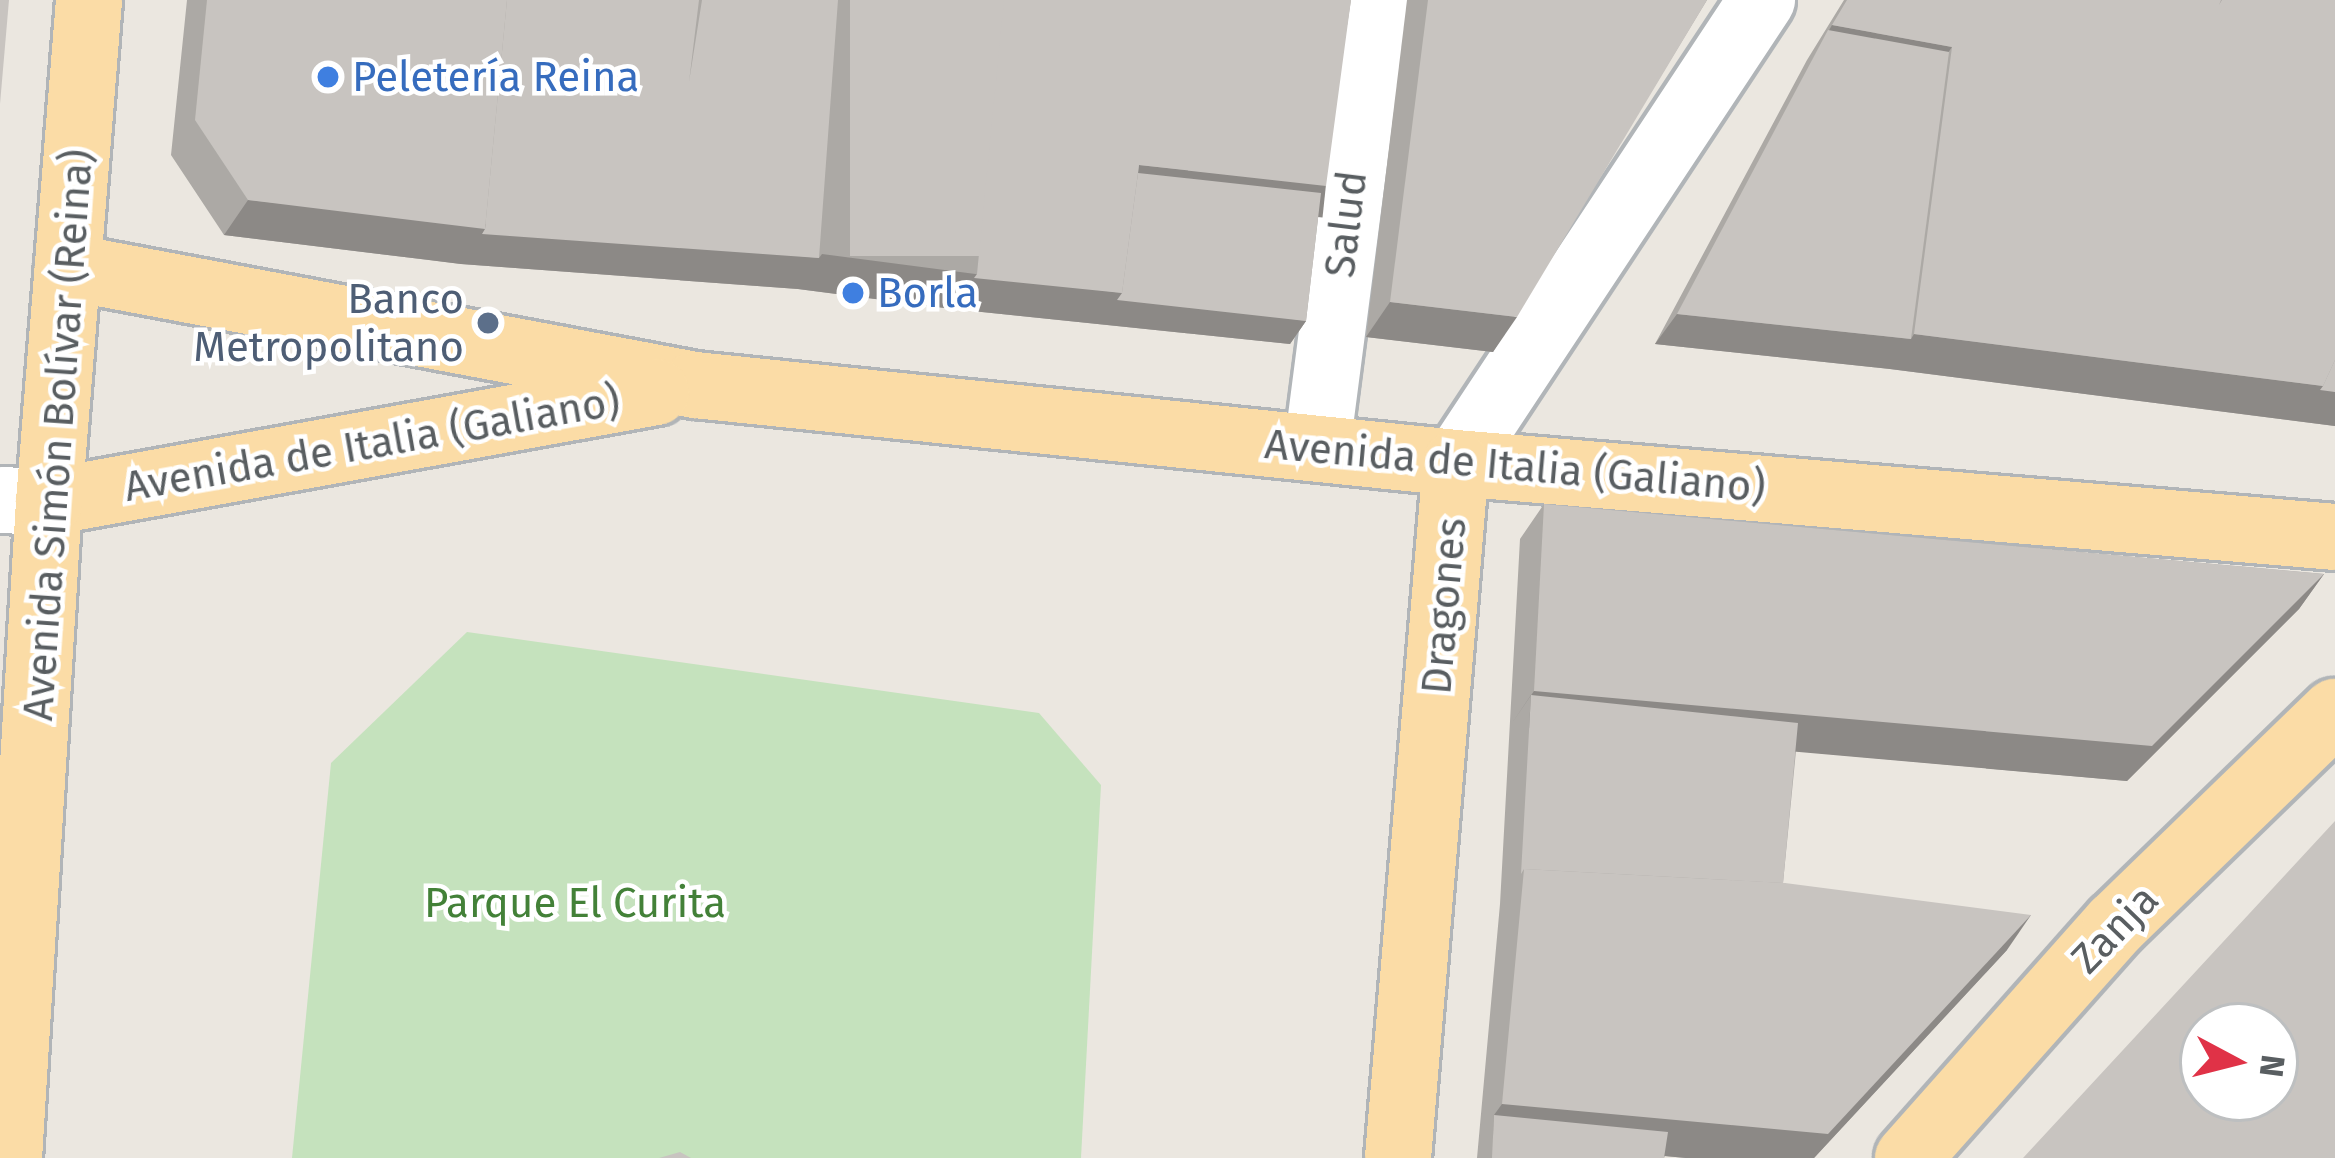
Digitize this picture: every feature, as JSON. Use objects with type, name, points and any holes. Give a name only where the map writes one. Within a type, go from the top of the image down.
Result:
[{"type":"main road","name":"Avenida Simón Bolívar (Reina)","points":[[9,1158],[25,501],[68,267],[89,0]]},
{"type":"main road","name":"Avenida de Italia (Galiano)","points":[[68,267],[695,386],[1456,463],[2335,537]]},
{"type":"main road","name":"Avenida de Italia (Galiano)","points":[[25,501],[695,386]]},
{"type":"main road","name":"Dragones","points":[[1398,1158],[1456,463]]},
{"type":"main road","name":"Zanja","points":[[1908,1158],[2116,924],[2335,712]]},
{"type":"street","name":"Salud","points":[[1317,448],[1375,0]]},
{"type":"street","name":"Dragones","points":[[1456,463],[1762,0]]},
{"type":"green space","name":"Parque El Curita","points":[[467,632],[1039,713],[1101,785],[1081,1158],[292,1158],[331,763]]},
{"type":"building","points":[[0,0],[9,0],[0,104]]},
{"type":"building","name":"Peletería Reina","points":[[207,0],[507,0],[485,229],[248,200],[195,120]]},
{"type":"building","points":[[507,0],[699,0],[689,82],[702,0],[838,0],[819,258],[482,234]]},
{"type":"building","points":[[850,0],[1004,0],[1004,256],[850,256]]},
{"type":"building","points":[[1004,0],[1351,0],[1326,186],[1139,165],[1122,293],[974,278]]},
{"type":"building","points":[[1428,0],[1707,0],[1517,317],[1390,302]]},
{"type":"building","points":[[1847,0],[2221,0],[2219,5],[2222,0],[2335,0],[2335,360],[2323,386],[1914,334],[1952,47],[1832,25]]},
{"type":"building","points":[[1828,30],[1949,52],[1911,339],[1677,314]]},
{"type":"building","points":[[1138,173],[1321,193],[1306,321],[1117,300],[1122,293]]},
{"type":"building","points":[[2335,360],[2335,392],[2320,390],[2323,386]]},
{"type":"building","points":[[1544,504],[2324,574],[2152,746],[1534,691]]},
{"type":"building","points":[[1531,695],[1798,723],[1783,883],[1524,869],[1521,874]]},
{"type":"building","points":[[2335,821],[2335,1158],[2023,1158]]},
{"type":"building","points":[[1524,869],[1785,883],[2031,915],[1828,1134],[1502,1104]]},
{"type":"building","points":[[1494,1115],[1668,1132],[1664,1158],[1492,1158]]},
{"type":"building","points":[[680,1152],[691,1158],[659,1158]]},
{"type":"place","name":"Peletería Reina","points":[[328,77]]},
{"type":"place","name":"Borla","points":[[853,293]]},
{"type":"place","name":"Banco Metropolitano","points":[[488,323]]}]
